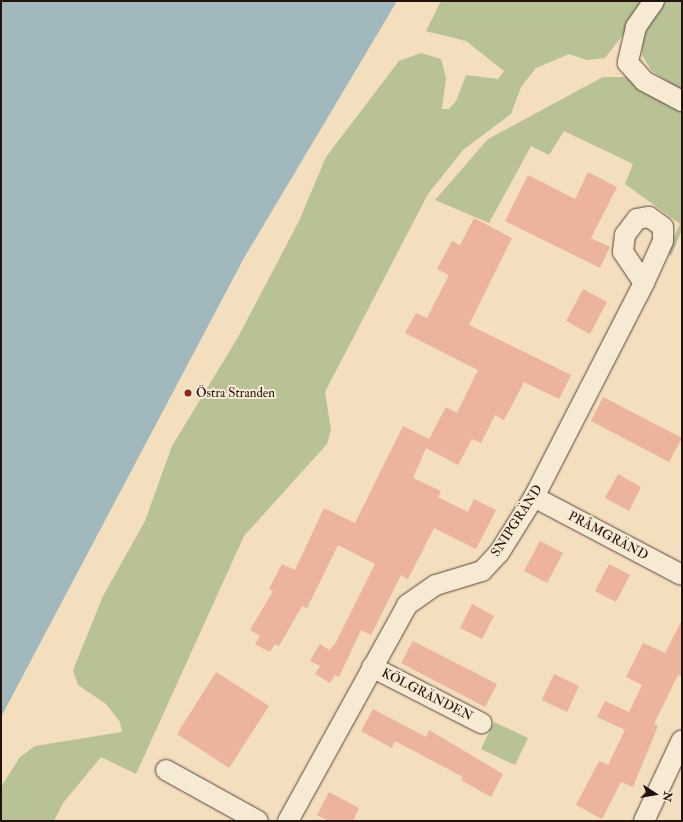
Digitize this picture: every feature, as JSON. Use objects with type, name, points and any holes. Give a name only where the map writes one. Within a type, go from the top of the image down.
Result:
[{"type":"street","points":[[654,1],[636,27],[628,63],[644,81],[682,101]]},
{"type":"street","name":"SNIPGRÄND","points":[[288,821],[407,605],[436,585],[482,571],[499,553],[534,498],[644,283]]},
{"type":"street","name":"PRÅMGRÄND","points":[[534,498],[682,574]]},
{"type":"street","name":"KÖLGRÄNDEN","points":[[372,667],[481,723]]},
{"type":"street","points":[[644,821],[682,740]]},
{"type":"street","points":[[166,770],[258,821]]},
{"type":"green space","points":[[441,1],[649,1],[605,58],[587,60],[569,54],[536,68],[521,87],[511,114],[463,150],[428,194],[325,392],[331,430],[327,444],[244,536],[136,774],[101,757],[63,803],[54,821],[1,821],[1,787],[20,757],[35,746],[122,732],[120,722],[106,704],[78,685],[73,670],[103,596],[145,521],[172,446],[237,339],[299,221],[326,157],[399,61],[421,53],[441,59],[446,78],[442,109],[449,109],[456,101],[466,75],[498,79],[504,71],[466,41],[426,31]]},
{"type":"green space","points":[[663,1],[682,1],[682,92],[651,70],[642,55],[644,25]]},
{"type":"green space","points":[[603,77],[630,77],[682,106],[682,230],[671,256],[666,253],[680,224],[625,184],[633,164],[564,131],[549,155],[531,146],[489,223],[435,200],[488,139]]},
{"type":"green space","points":[[494,722],[528,738],[515,765],[481,749]]},
{"type":"water","points":[[1,1],[397,1],[244,258],[1,717]]},
{"type":"building","points":[[588,172],[617,187],[591,238],[610,247],[600,268],[505,221],[528,175],[575,199]]},
{"type":"building","points":[[474,218],[512,238],[469,325],[571,375],[559,399],[524,382],[504,420],[495,415],[481,443],[472,439],[458,465],[426,448],[413,478],[441,491],[438,497],[468,512],[474,499],[496,510],[476,549],[434,528],[408,579],[401,575],[371,635],[361,630],[339,677],[335,675],[330,683],[315,674],[320,666],[310,661],[320,644],[329,650],[335,644],[375,564],[338,545],[307,608],[302,606],[279,646],[275,644],[270,652],[255,644],[260,636],[250,630],[273,591],[269,589],[282,564],[295,570],[324,508],[355,523],[403,426],[429,439],[446,407],[457,413],[478,370],[405,333],[416,313],[427,318],[449,275],[437,269],[452,241],[460,245]]},
{"type":"building","points":[[583,289],[607,302],[590,334],[566,321]]},
{"type":"building","points":[[603,397],[682,438],[669,462],[591,421]]},
{"type":"building","points":[[618,474],[641,487],[629,511],[605,498]]},
{"type":"building","points":[[540,541],[563,553],[547,583],[524,571]]},
{"type":"building","points":[[609,564],[630,575],[616,602],[595,591]]},
{"type":"building","points":[[472,604],[494,616],[482,639],[460,628]]},
{"type":"building","points":[[682,620],[682,677],[678,675],[654,724],[658,726],[633,787],[621,782],[602,819],[576,805],[599,761],[608,765],[625,730],[597,717],[605,701],[629,712],[642,685],[626,677],[643,643],[665,653]]},
{"type":"building","points":[[413,641],[497,684],[485,707],[401,663]]},
{"type":"building","points":[[216,672],[269,706],[229,768],[177,734]]},
{"type":"building","points":[[554,674],[579,686],[567,712],[542,700]]},
{"type":"building","points":[[373,709],[426,737],[429,730],[503,774],[491,797],[461,780],[463,777],[395,741],[392,748],[361,731]]},
{"type":"building","points":[[329,792],[359,808],[353,821],[329,821],[317,815]]},
{"type":"place","name":"Östra Stranden","points":[[188,393]]}]
